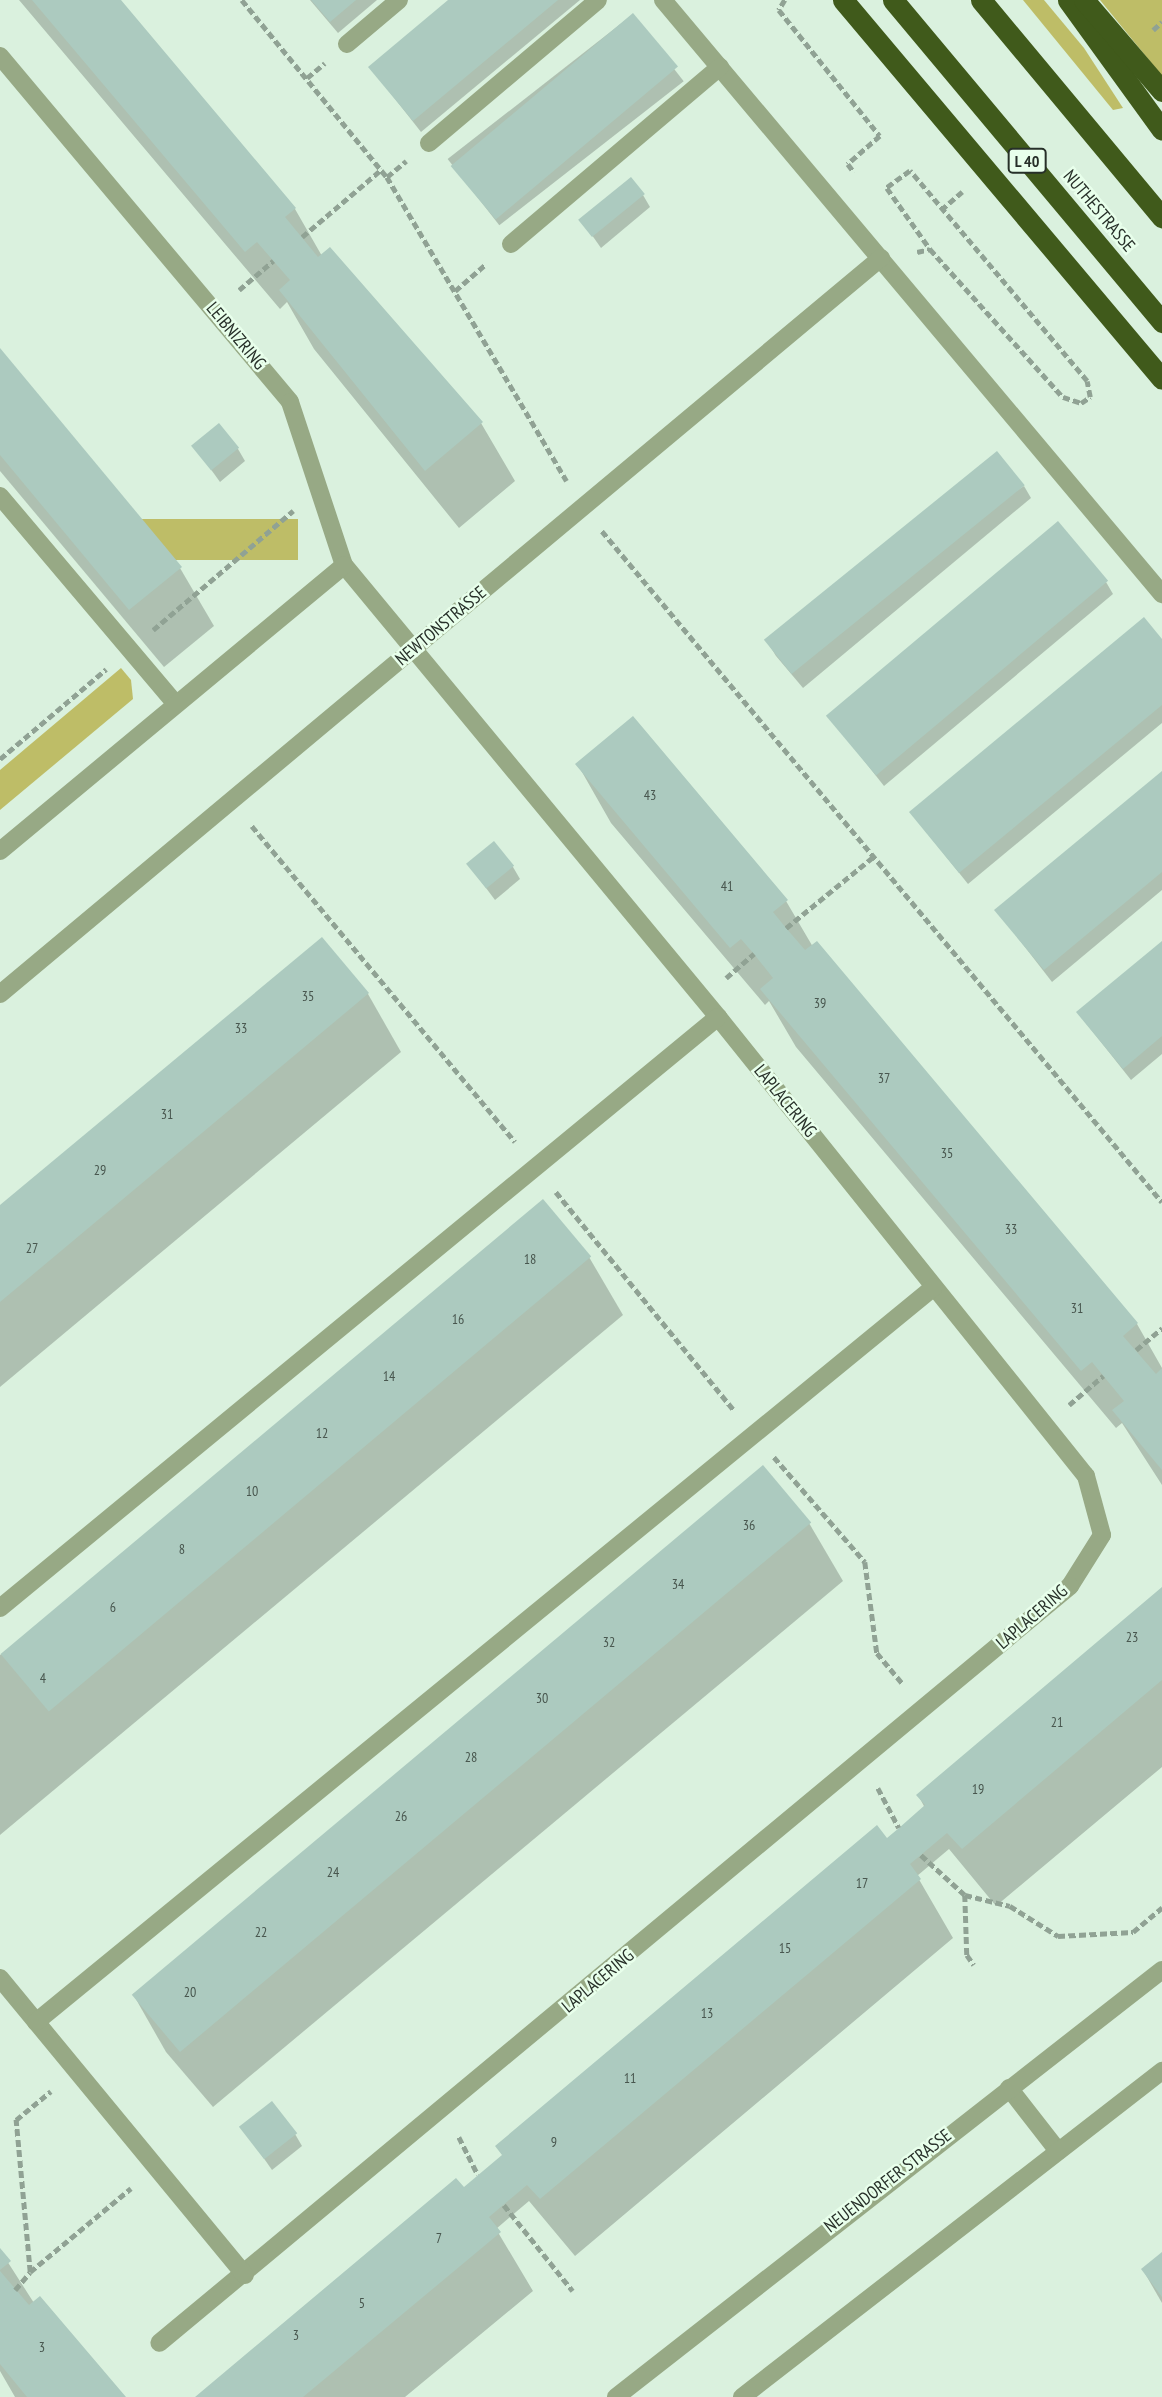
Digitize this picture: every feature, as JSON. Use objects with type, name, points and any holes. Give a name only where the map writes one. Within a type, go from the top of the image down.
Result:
[{"type":"highway","points":[[843,0],[1162,379]]},
{"type":"highway","name":"NUTHESTRASSE","points":[[893,0],[1162,322]]},
{"type":"highway","points":[[981,0],[1162,217]]},
{"type":"highway","points":[[1068,0],[1162,130]]},
{"type":"highway","points":[[1084,0],[1162,90]]},
{"type":"street","points":[[347,44],[399,0]]},
{"type":"street","points":[[429,143],[598,0]]},
{"type":"street","points":[[663,0],[1162,593]]},
{"type":"street","name":"LEIBNIZRING","points":[[0,56],[290,401],[344,565],[414,649]]},
{"type":"street","points":[[511,244],[720,67]]},
{"type":"street","name":"NEWTONSTRASSE","points":[[0,994],[881,258]]},
{"type":"street","points":[[0,496],[176,704]]},
{"type":"street","points":[[0,851],[344,565]]},
{"type":"street","name":"LAPLACERING","points":[[159,2343],[245,2275],[1070,1586],[1101,1535],[1086,1476],[718,1017],[414,649]]},
{"type":"street","points":[[0,1608],[718,1017]]},
{"type":"street","points":[[36,2022],[934,1287]]},
{"type":"street","name":"NEUENDORFER STRASSE","points":[[617,2397],[1162,1970]]},
{"type":"street","points":[[0,1978],[245,2275]]},
{"type":"street","points":[[742,2397],[1162,2071]]},
{"type":"street","points":[[1009,2088],[1058,2151]]},
{"type":"path","points":[[242,0],[382,169],[583,507],[1162,1202]]},
{"type":"path","points":[[785,0],[779,10],[880,136],[848,164],[856,174]]},
{"type":"path","points":[[302,237],[382,169]]},
{"type":"path","points":[[912,246],[930,249],[1063,397],[1072,403],[1090,397],[1087,381],[910,170],[887,188],[930,249]]},
{"type":"path","points":[[455,291],[511,244]]},
{"type":"path","points":[[881,258],[930,249]]},
{"type":"path","points":[[215,311],[273,261]]},
{"type":"path","points":[[0,759],[320,488]]},
{"type":"path","points":[[232,800],[755,1436],[865,1562],[877,1653],[924,1709]]},
{"type":"path","points":[[786,928],[873,857]]},
{"type":"path","points":[[720,983],[754,954]]},
{"type":"path","points":[[1136,1350],[1162,1328]]},
{"type":"path","points":[[1068,1405],[1103,1376]]},
{"type":"path","points":[[877,1787],[899,1828]]},
{"type":"path","points":[[921,1855],[965,1895],[1010,1906],[1058,1936],[1133,1932],[1162,1908]]},
{"type":"path","points":[[965,1895],[967,1955],[974,1965]]},
{"type":"path","points":[[30,2272],[16,2120],[75,2070]]},
{"type":"path","points":[[459,2137],[478,2175]]},
{"type":"path","points":[[15,2290],[30,2272],[156,2167]]},
{"type":"path","points":[[504,2205],[573,2291]]},
{"type":"shaded area","points":[[1023,0],[1044,0],[1084,48],[1123,108],[1113,110]]},
{"type":"shaded area","points":[[1100,0],[1162,0],[1162,76]]},
{"type":"shaded area","points":[[94,519],[298,519],[298,560],[94,560]]},
{"type":"shaded area","points":[[121,668],[131,680],[133,699],[0,810],[0,770]]},
{"type":"building","points":[[32,0],[121,0],[296,208],[285,217],[318,257],[330,247],[483,422],[425,471],[279,290],[290,280],[257,242],[245,252]]},
{"type":"building","points":[[311,0],[356,0],[330,22]]},
{"type":"building","points":[[448,0],[558,0],[413,121],[368,67]]},
{"type":"building","points":[[633,13],[678,67],[496,220],[451,166]]},
{"type":"building","points":[[631,177],[645,194],[592,237],[578,220]]},
{"type":"building","points":[[0,348],[182,567],[129,610],[0,455]]},
{"type":"building","points":[[219,423],[239,448],[211,471],[191,446]]},
{"type":"building","points":[[997,451],[1025,485],[792,674],[764,640]]},
{"type":"building","points":[[1058,521],[1108,581],[876,776],[826,716]]},
{"type":"building","points":[[1144,617],[1162,639],[1162,705],[959,873],[909,812]]},
{"type":"building","points":[[633,716],[788,900],[773,912],[786,928],[805,950],[817,941],[1138,1323],[1123,1336],[1156,1374],[1162,1368],[1162,1470],[1112,1410],[1124,1401],[1092,1362],[1081,1371],[760,989],[773,978],[754,954],[741,939],[730,948],[575,764]]},
{"type":"building","points":[[1162,771],[1162,872],[1044,970],[994,910]]},
{"type":"building","points":[[494,841],[514,866],[486,889],[466,864]]},
{"type":"building","points":[[322,937],[369,993],[0,1302],[0,1205]]},
{"type":"building","points":[[1162,941],[1162,1036],[1123,1069],[1076,1012]]},
{"type":"building","points":[[543,1199],[591,1256],[49,1712],[1,1654]]},
{"type":"building","points":[[763,1465],[811,1522],[180,2052],[132,1995]]},
{"type":"building","points":[[1162,1587],[1162,1680],[962,1849],[947,1833],[910,1864],[921,1879],[540,2199],[527,2185],[489,2217],[501,2232],[303,2397],[195,2397],[456,2178],[464,2187],[502,2155],[495,2146],[877,1825],[887,1838],[899,1828],[925,1805],[916,1795]]},
{"type":"building","points":[[272,2101],[297,2133],[264,2159],[239,2127]]},
{"type":"building","points":[[0,2248],[11,2261],[0,2270]]},
{"type":"building","points":[[1162,2252],[1162,2297],[1141,2269]]},
{"type":"building","points":[[0,2271],[29,2305],[40,2296],[126,2397],[27,2397],[0,2364]]}]
